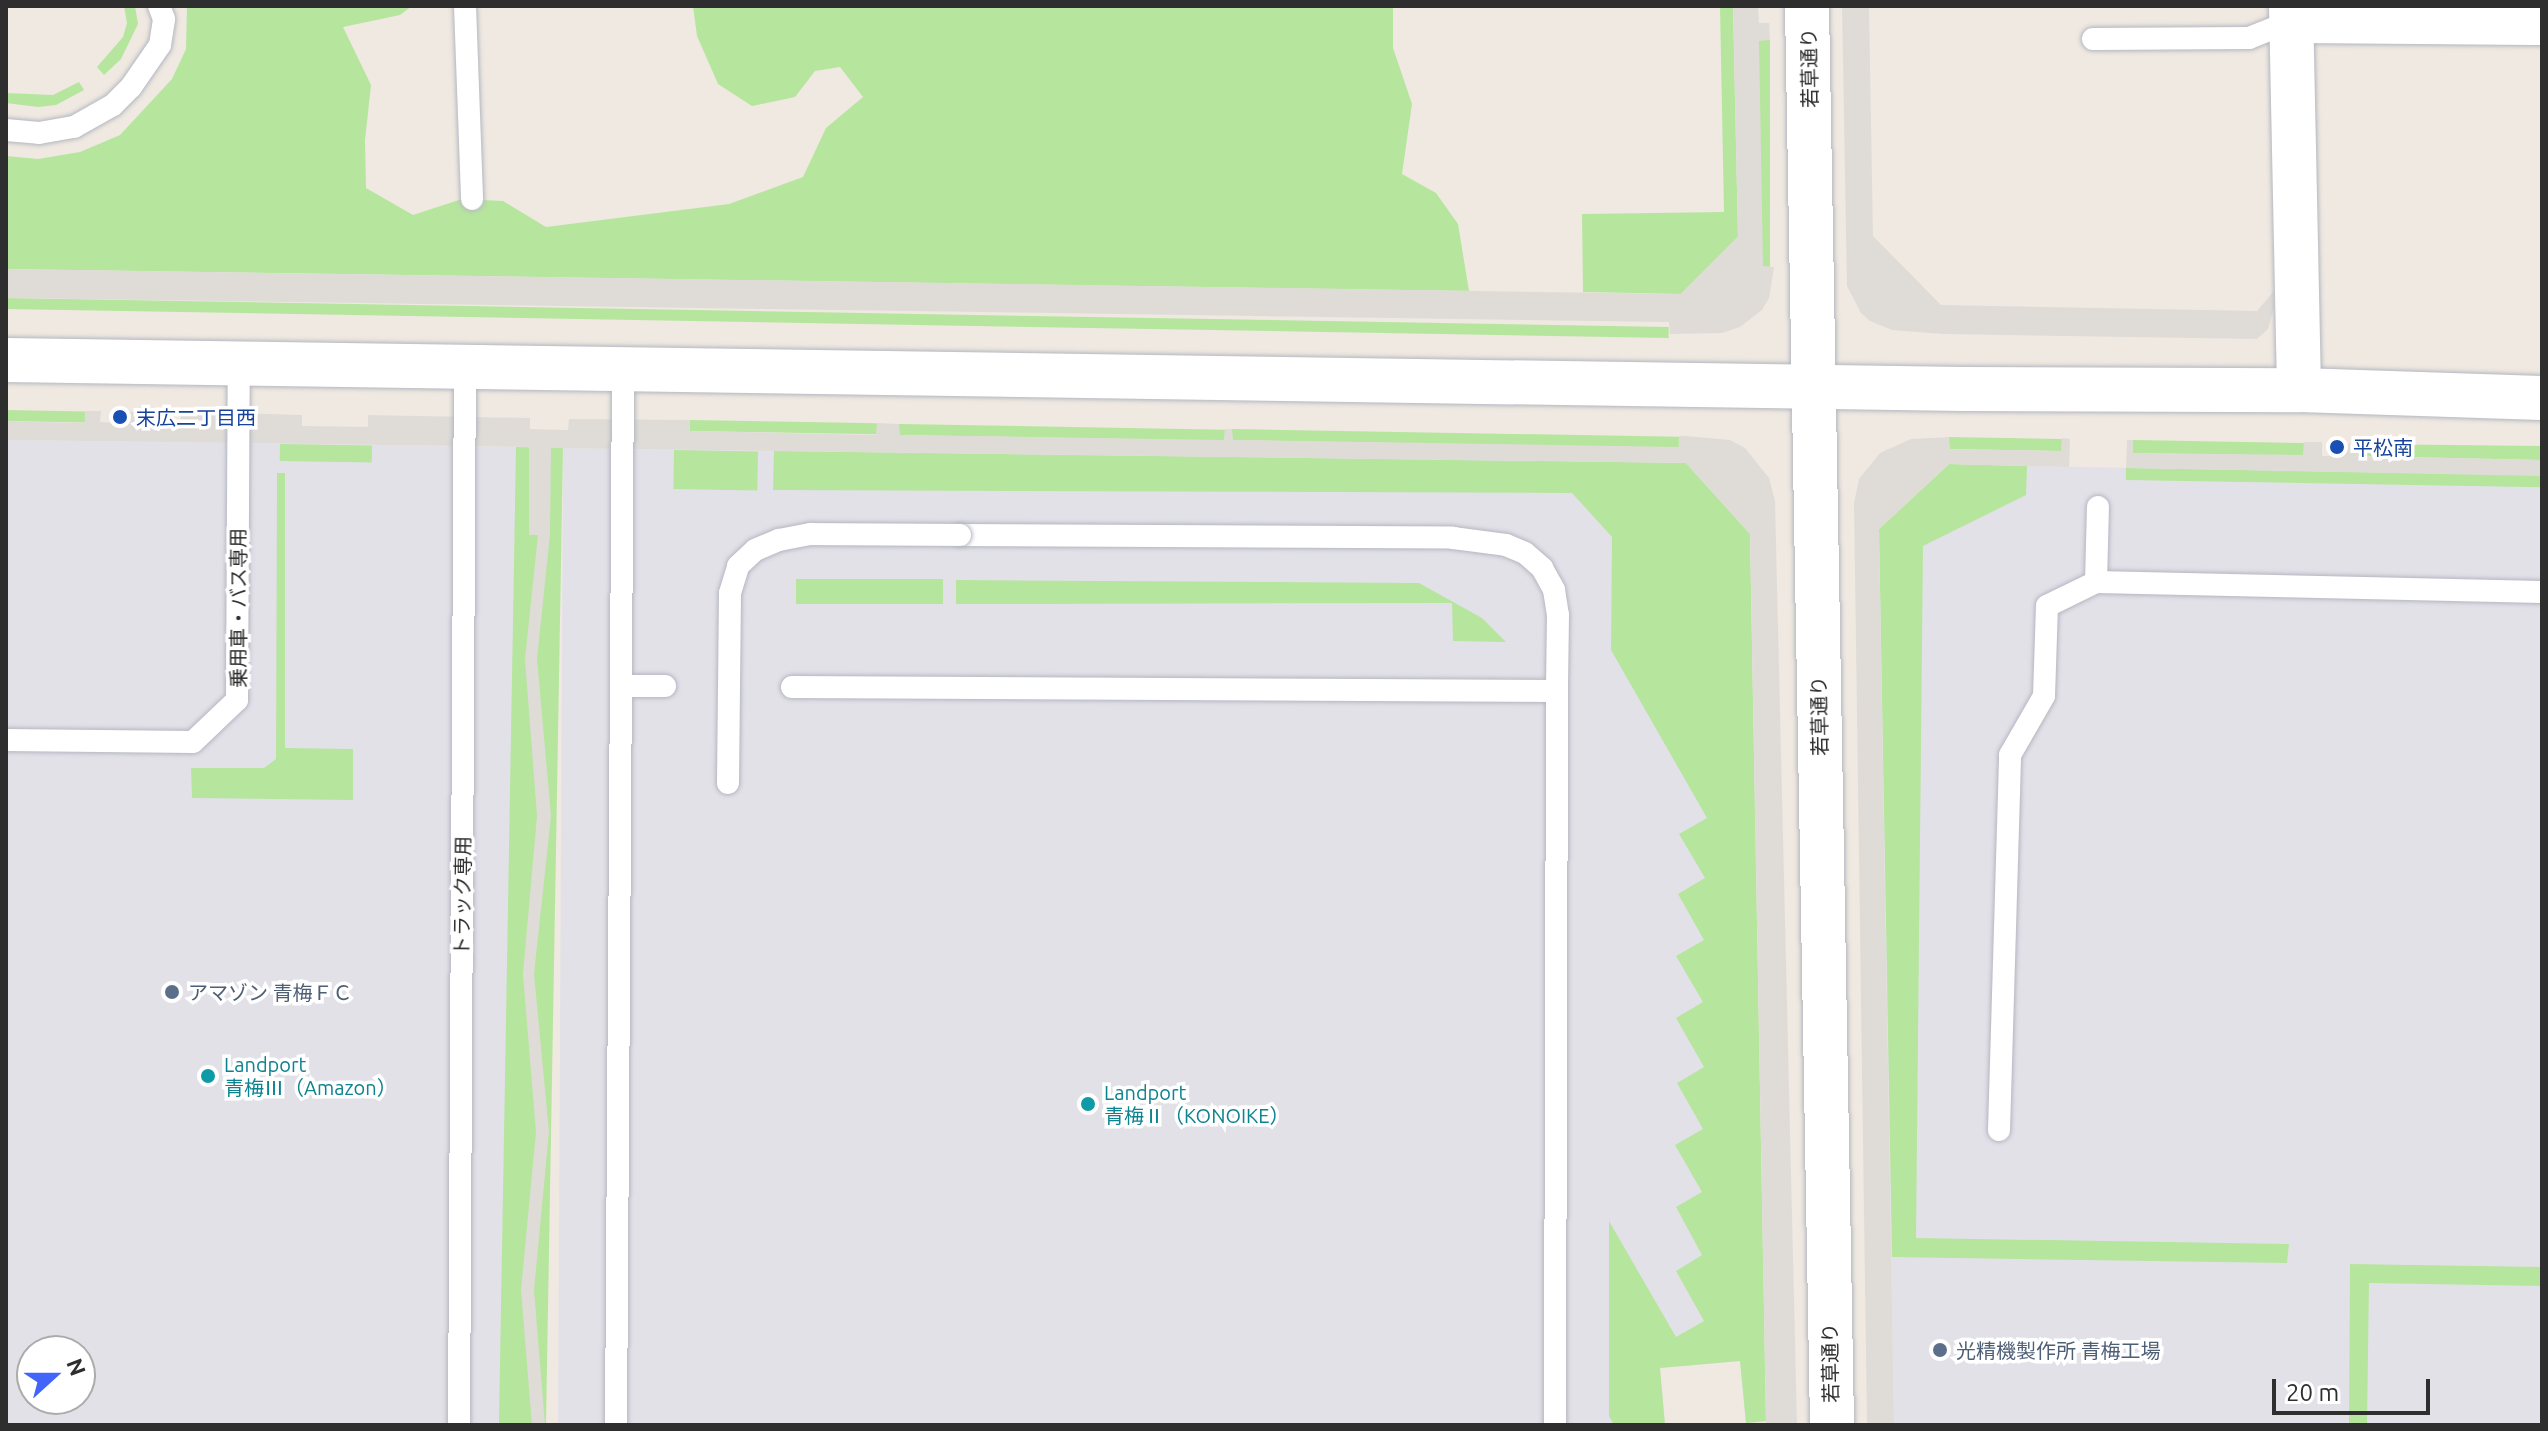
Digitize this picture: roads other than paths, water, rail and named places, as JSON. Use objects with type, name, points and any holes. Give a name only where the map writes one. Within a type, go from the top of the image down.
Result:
[{"type":"street","name":"若草通り","points":[[1807,6],[1832,1425]]},
{"type":"street","points":[[2299,390],[2292,14],[2542,23]]},
{"type":"street","points":[[6,360],[1813,387],[2299,390],[2542,398]]},
{"type":"lane","points":[[6,130],[39,133],[74,127],[113,105],[131,87],[160,45],[164,19],[159,6]]},
{"type":"lane","points":[[465,6],[472,199]]},
{"type":"lane","points":[[2093,39],[2249,38],[2292,14]]},
{"type":"lane","name":"乗用車・バス専用","points":[[6,740],[193,742],[237,700],[239,364]]},
{"type":"lane","name":"トラック専用","points":[[459,1425],[465,367]]},
{"type":"lane","points":[[616,1425],[623,369]]},
{"type":"lane","points":[[2096,582],[2098,507]]},
{"type":"lane","points":[[728,783],[730,593],[738,566],[755,550],[779,540],[811,534],[1332,537],[1485,540],[1525,553],[1542,568],[1554,590],[1558,615],[1555,1425]]},
{"type":"lane","points":[[1999,1130],[2010,755],[2044,696],[2047,606],[2096,582],[2542,592]]},
{"type":"lane","points":[[621,686],[665,686]]},
{"type":"lane","points":[[792,687],[1557,691]]},
{"type":"place","name":"末広二丁目西","points":[[120,417]]},
{"type":"place","name":"平松南","points":[[2337,447]]},
{"type":"place","name":"アマゾン 青梅ＦＣ","points":[[172,992]]},
{"type":"place","name":"Landport 青梅Ⅲ（Amazon）","points":[[208,1076]]},
{"type":"place","name":"Landport 青梅Ⅱ（KONOIKE）","points":[[1088,1104]]},
{"type":"place","name":"光精機製作所 青梅工場","points":[[1940,1350]]}]
